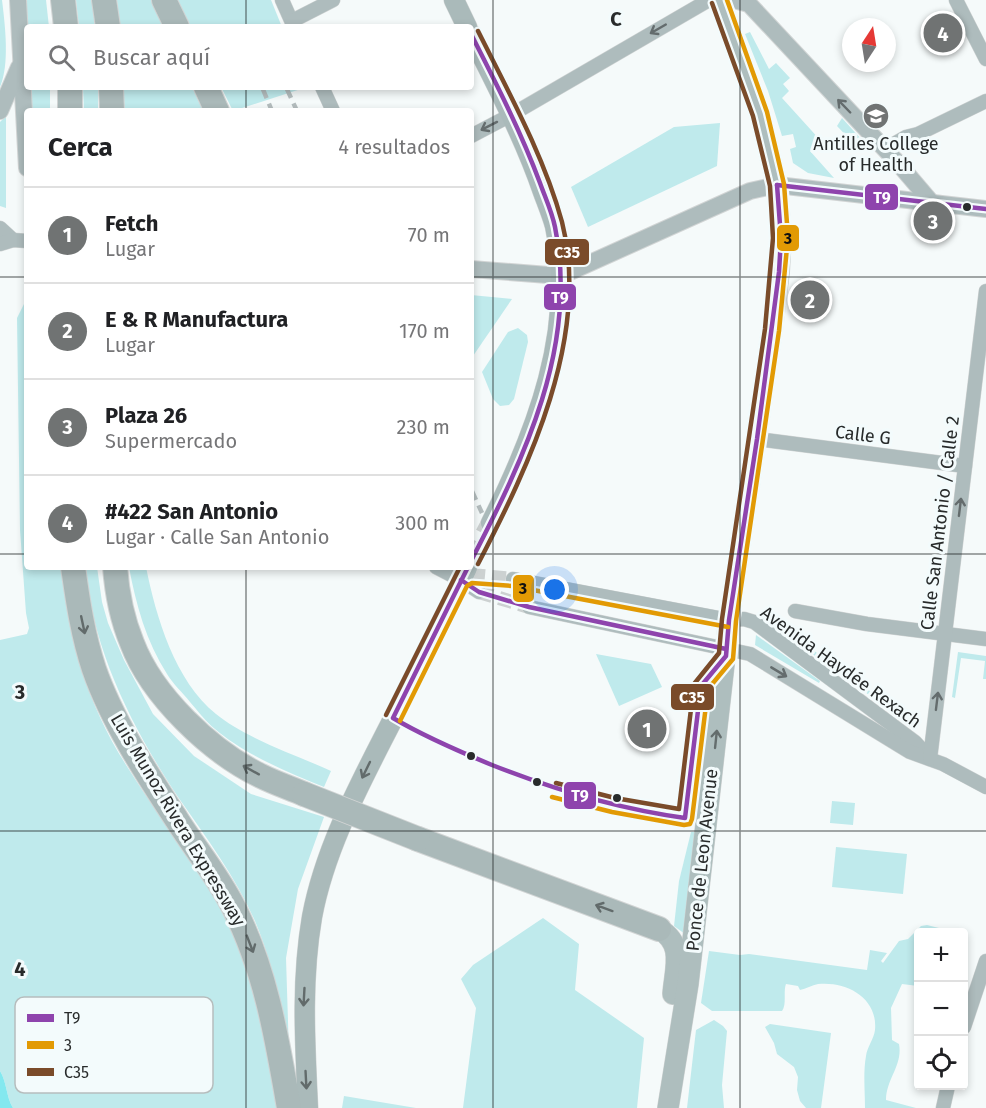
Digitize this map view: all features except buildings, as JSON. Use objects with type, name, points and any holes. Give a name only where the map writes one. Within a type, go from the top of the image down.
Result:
[{"type":"highway","points":[[63,0],[66,24]]},
{"type":"highway","points":[[104,0],[108,24]]},
{"type":"highway","points":[[164,0],[176,24]]},
{"type":"highway","points":[[70,90],[70,108]]},
{"type":"highway","points":[[111,90],[112,108]]},
{"type":"highway","points":[[207,90],[216,108]]},
{"type":"highway","name":"Luis Munoz Rivera Expressway","points":[[73,570],[86,641],[95,672],[115,716],[178,822],[217,878],[251,944],[268,995],[289,1108]]},
{"type":"highway","points":[[115,570],[122,613],[142,665],[177,713],[196,731],[239,764],[262,777],[418,839],[659,928]]},
{"type":"main road","points":[[454,0],[466,24]]},
{"type":"main road","name":"Ponce de Leon Avenue","points":[[668,1107],[688,984],[729,620],[757,440],[779,272],[781,238],[777,185],[760,114],[719,0]]},
{"type":"main road","points":[[474,40],[536,171],[555,225],[561,276],[556,349],[541,403],[518,468],[491,523]]},
{"type":"main road","points":[[308,1108],[304,1007],[306,963],[312,916],[322,877],[358,787],[467,574]]},
{"type":"main road","name":"Ponce de Leon Avenue","points":[[659,928],[674,941],[677,954],[667,1060],[668,1107]]},
{"type":"street","points":[[18,0],[21,21],[24,116]]},
{"type":"street","points":[[282,0],[293,24],[333,0]]},
{"type":"street","points":[[474,134],[709,0]]},
{"type":"street","points":[[735,0],[749,4],[885,149],[932,203]]},
{"type":"street","points":[[956,0],[986,59]]},
{"type":"street","points":[[0,111],[21,63]]},
{"type":"street","points":[[323,90],[332,108]]},
{"type":"street","points":[[885,149],[906,136],[918,134],[986,101]]},
{"type":"street","points":[[474,269],[561,276],[750,191],[777,185],[986,209]]},
{"type":"street","points":[[0,228],[13,242]]},
{"type":"street","name":"Calle San Antonio / Calle 2","points":[[930,759],[986,291]]},
{"type":"street","name":"Calle G","points":[[757,440],[965,466]]},
{"type":"street","points":[[449,570],[467,574],[478,592]]},
{"type":"street","name":"Avenida Haydée Rexach","points":[[513,579],[729,620],[744,619],[754,622],[915,742],[930,759]]},
{"type":"street","name":"Avenida Haydée Rexach","points":[[529,607],[750,654],[910,752],[930,759],[986,787]]},
{"type":"street","points":[[795,611],[867,624],[986,639]]},
{"type":"street","points":[[968,1013],[986,961]]},
{"type":"street","points":[[943,1108],[947,1090]]},
{"type":"shaded area","points":[[0,0],[2,0],[6,44],[5,67],[0,87]]},
{"type":"shaded area","points":[[25,0],[46,0],[49,24],[27,24]]},
{"type":"shaded area","points":[[76,0],[92,0],[95,24],[79,24]]},
{"type":"shaded area","points":[[117,0],[153,0],[164,24],[119,24]]},
{"type":"shaded area","points":[[177,0],[271,0],[281,24],[189,24]]},
{"type":"shaded area","points":[[750,32],[769,69],[776,63],[790,78],[783,84],[789,91],[782,98],[821,141],[810,151],[834,178],[808,173],[793,163],[790,149],[796,147],[793,134],[782,136],[768,91],[745,34]]},
{"type":"shaded area","points":[[27,90],[50,90],[50,108],[28,108]]},
{"type":"shaded area","points":[[83,90],[98,90],[98,108],[84,108]]},
{"type":"shaded area","points":[[122,90],[193,90],[202,108],[123,108]]},
{"type":"shaded area","points":[[222,90],[298,90],[242,108],[232,108]]},
{"type":"shaded area","points":[[6,116],[6,208],[0,206],[0,122]]},
{"type":"shaded area","points":[[842,118],[862,140],[856,146],[837,126]]},
{"type":"shaded area","points":[[720,123],[717,166],[588,227],[571,187],[674,127]]},
{"type":"shaded area","points":[[474,295],[512,299],[474,355]]},
{"type":"shaded area","points":[[24,304],[24,570],[62,570],[75,646],[91,697],[102,721],[128,768],[201,876],[241,944],[263,1027],[277,1108],[13,1108],[9,1099],[0,1071],[0,640],[27,634],[29,628],[20,530],[17,318]]},
{"type":"shaded area","points":[[518,328],[527,335],[528,342],[514,399],[509,405],[500,406],[493,399],[482,372],[508,332]]},
{"type":"shaded area","points":[[86,570],[97,570],[108,623],[124,660],[153,714],[194,756],[251,794],[324,817],[298,889],[286,958],[289,1053],[271,970],[255,921],[229,873],[178,797],[131,717],[106,658],[96,628]]},
{"type":"shaded area","points":[[130,570],[147,570],[155,606],[169,647],[189,684],[202,700],[216,714],[241,731],[331,771],[324,787],[239,747],[202,716],[169,678],[153,649],[135,595]]},
{"type":"shaded area","points":[[763,614],[910,720],[908,723],[761,617]]},
{"type":"shaded area","points":[[756,635],[820,681],[819,683],[755,645]]},
{"type":"shaded area","points":[[958,652],[986,656],[986,679],[983,679],[985,661],[961,658],[955,698],[952,697]]},
{"type":"shaded area","points":[[596,654],[651,664],[662,687],[619,706]]},
{"type":"shaded area","points":[[832,801],[855,803],[853,825],[830,823]]},
{"type":"shaded area","points":[[691,832],[695,832],[685,934],[674,926],[679,881]]},
{"type":"shaded area","points":[[836,847],[907,854],[903,894],[832,887]]},
{"type":"shaded area","points":[[543,918],[579,944],[575,990],[644,1038],[637,1108],[463,1108],[476,1008],[461,979],[473,965]]},
{"type":"shaded area","points":[[927,925],[939,928],[919,928]]},
{"type":"shaded area","points":[[914,933],[914,986],[902,984],[891,1008],[892,1040],[899,1044],[900,1052],[886,1100],[916,1108],[865,1108],[865,1062],[875,1030],[875,1019],[866,1001],[850,989],[840,985],[818,984],[800,990],[798,986],[786,984],[782,1011],[712,1011],[701,1003],[709,951],[867,970],[870,950],[887,953],[881,961],[883,963],[899,941],[908,939]]},
{"type":"shaded area","points":[[714,1020],[727,1031],[722,1085],[724,1108],[687,1108],[696,1030]]},
{"type":"shaded area","points":[[770,1024],[831,1033],[821,1108],[806,1108],[800,1101],[797,1090],[798,1077],[794,1067],[777,1054],[765,1027]]},
{"type":"shaded area","points":[[344,1096],[416,1108],[342,1108]]},
{"type":"water","points":[[0,1071],[9,1099],[13,1108],[0,1108]]},
{"type":"tunnel","points":[[474,555],[491,523]]},
{"type":"tunnel","points":[[471,575],[513,579]]},
{"type":"tunnel","points":[[479,592],[529,607]]},
{"type":"railway","points":[[263,90],[271,108]]},
{"type":"railway","points":[[287,90],[296,108]]},
{"type":"railway","points":[[474,496],[482,513]]},
{"type":"transit line","name":"3","points":[[552,797],[612,812],[684,825],[690,824],[708,689],[733,659],[736,621],[779,331],[788,237],[784,184],[767,112],[727,0]]},
{"type":"transit line","name":"C35","points":[[556,783],[615,798],[679,809],[694,684],[719,653],[722,619],[765,329],[773,238],[770,186],[753,116],[712,3]]},
{"type":"transit line","name":"C35","points":[[478,31],[546,173],[562,222],[569,265],[568,310],[562,354],[550,399],[517,485],[478,564]]},
{"type":"transit line","name":"T9","points":[[474,40],[533,164],[555,227],[560,271],[559,315],[553,358],[542,400],[510,482],[474,555]]},
{"type":"transit line","name":"T9","points":[[777,185],[986,209]]},
{"type":"transit line","name":"T9","points":[[467,570],[393,718],[454,749],[539,783],[611,804],[685,818],[701,686],[726,656],[729,620],[757,439],[779,272],[781,238],[777,185]]},
{"type":"transit line","name":"C35","points":[[386,715],[458,570]]},
{"type":"transit line","name":"T9","points":[[461,580],[479,592],[529,607],[726,649]]},
{"type":"transit line","name":"3","points":[[400,721],[467,586],[472,583],[512,586],[728,627]]},
{"type":"place","name":"#422 San Antonio","points":[[943,33]]},
{"type":"place","name":"Antilles College of Health","points":[[876,116]]},
{"type":"place","name":"Plaza 26","points":[[933,221]]},
{"type":"place","name":"E & R Manufactura","points":[[810,300]]},
{"type":"place","name":"Fetch","points":[[647,729]]}]
